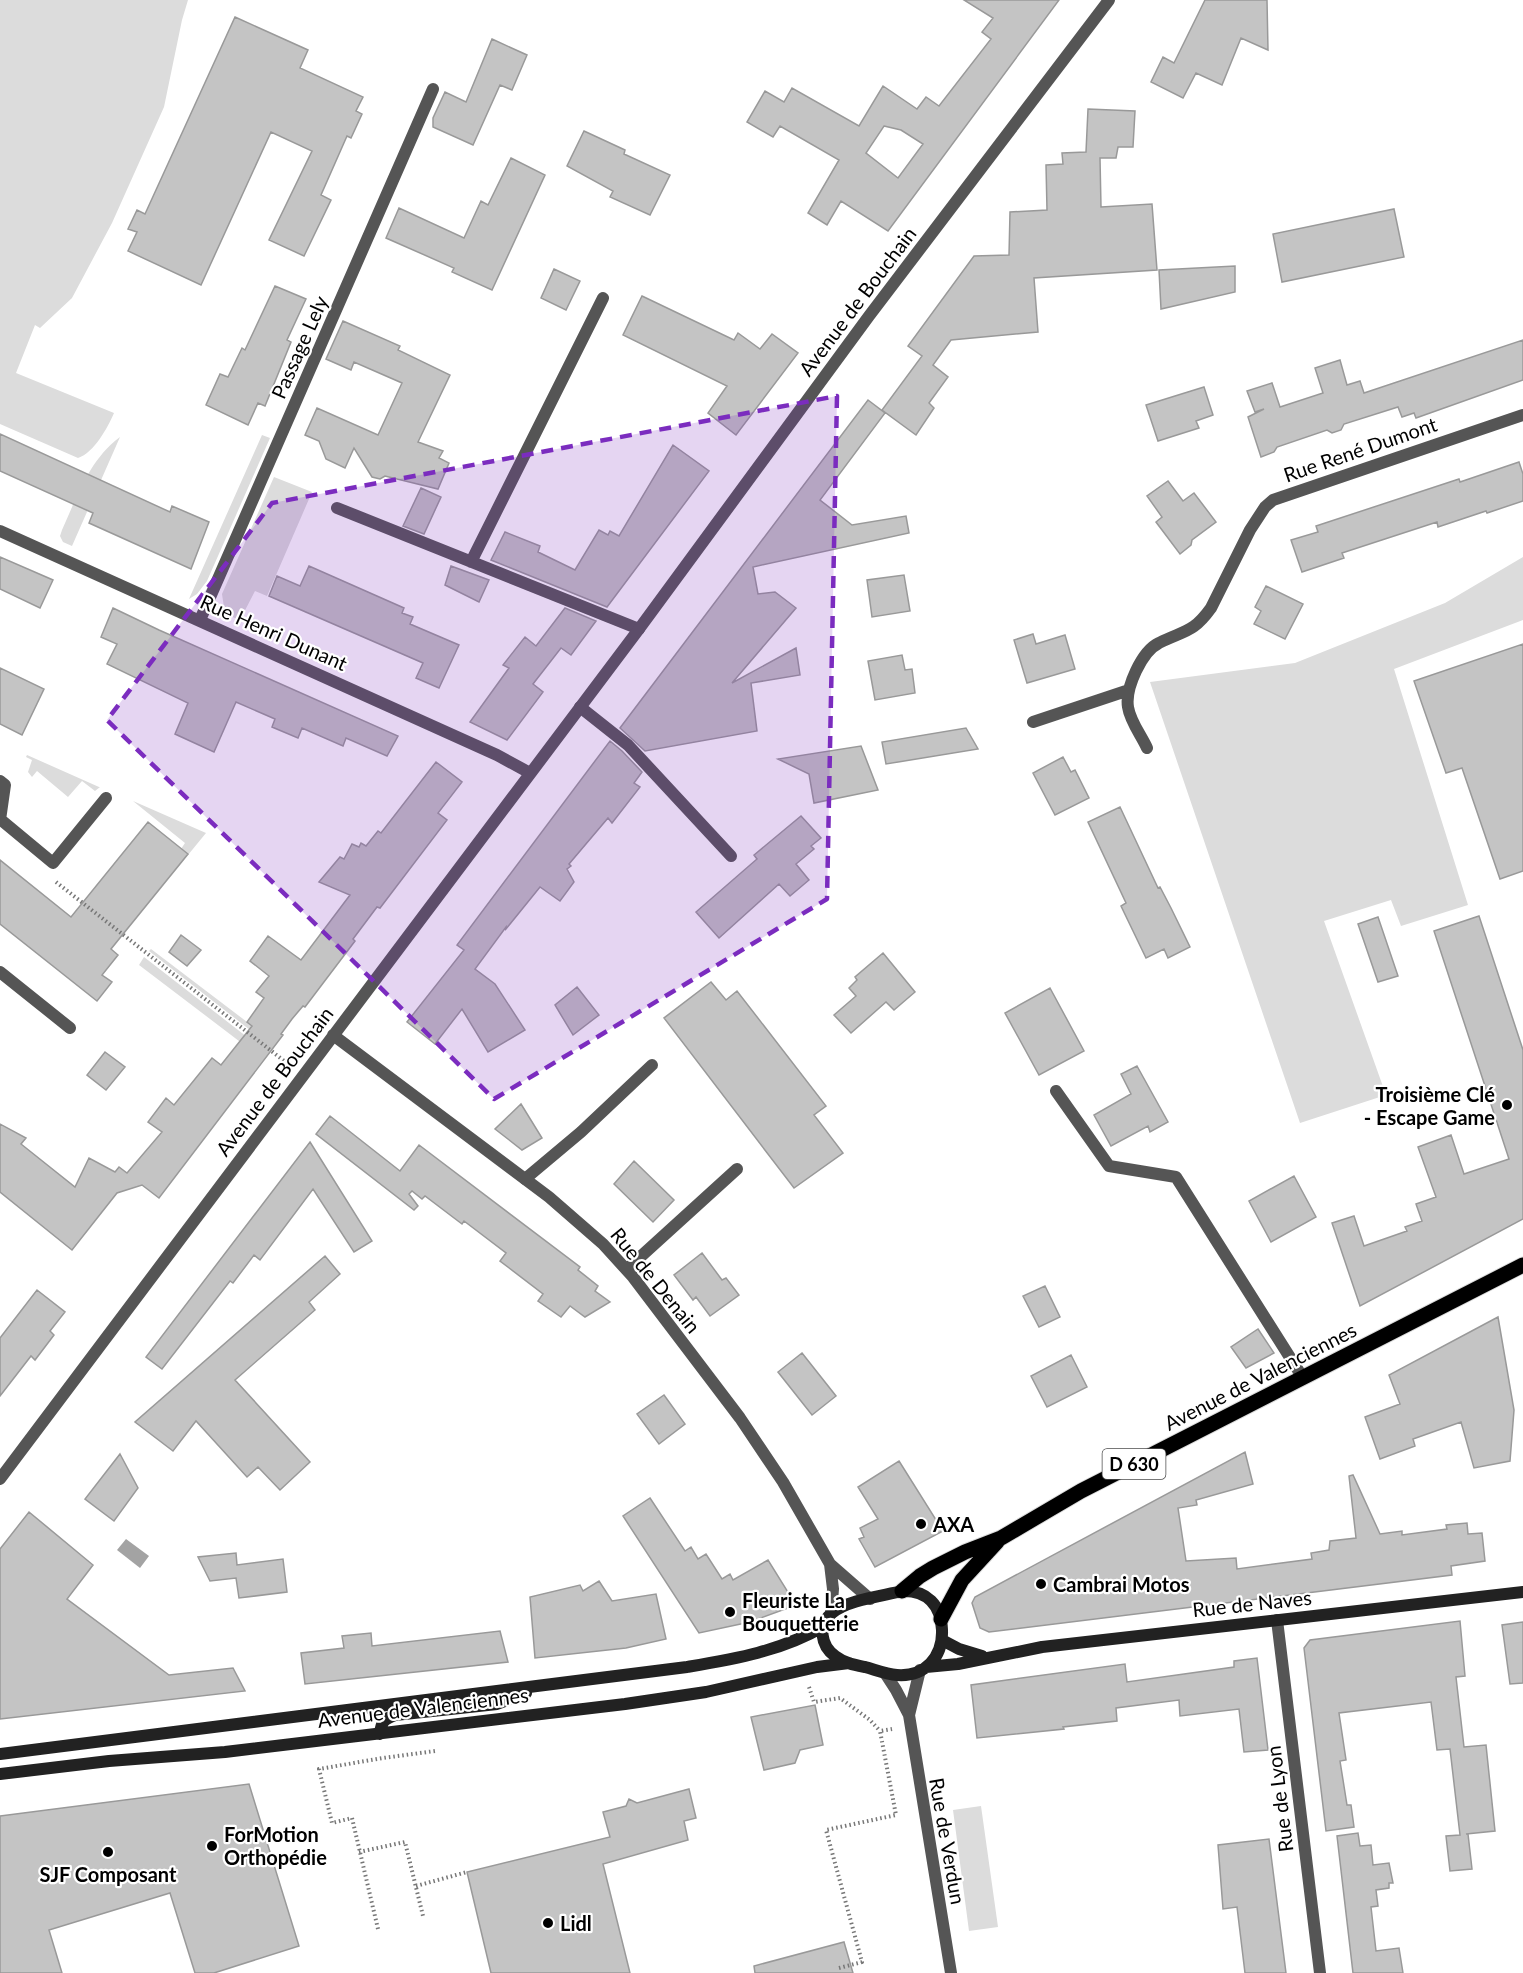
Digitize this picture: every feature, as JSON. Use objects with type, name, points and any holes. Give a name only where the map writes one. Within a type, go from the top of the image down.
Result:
[{"type":"main road","name":"Avenue de Valenciennes","points":[[1508,1271],[1523,1259]]},
{"type":"main road","name":"Avenue de Valenciennes","points":[[902,1591],[933,1568],[1001,1538],[1081,1491],[1523,1265]]},
{"type":"main road","name":"Avenue de Valenciennes","points":[[941,1619],[962,1580],[1001,1538]]},
{"type":"main road","points":[[902,1591],[917,1592],[930,1598],[936,1605],[941,1619],[942,1640],[936,1656],[923,1669],[904,1675],[885,1673],[849,1663],[829,1651],[823,1641],[824,1626],[831,1613],[846,1606],[902,1591]]},
{"type":"main road","name":"Rue de Naves","points":[[923,1669],[1042,1647],[1523,1592]]},
{"type":"main road","name":"Avenue de Valenciennes","points":[[0,1754],[542,1686],[730,1659],[791,1642],[824,1626]]},
{"type":"main road","name":"Rue de Naves","points":[[942,1640],[959,1649],[986,1657]]},
{"type":"main road","name":"Avenue de Valenciennes","points":[[0,1774],[109,1761],[225,1752],[625,1704],[706,1692],[803,1670],[849,1663]]},
{"type":"main road","points":[[380,1734],[385,1719],[395,1716],[497,1704],[542,1686]]},
{"type":"street","name":"Avenue de Bouchain","points":[[0,1479],[639,629],[869,316],[1109,0]]},
{"type":"street","name":"Passage Lely","points":[[200,621],[433,89]]},
{"type":"street","points":[[471,562],[603,298]]},
{"type":"street","name":"Rue René Dumont","points":[[1129,690],[1139,665],[1151,648],[1158,643],[1186,633],[1204,618],[1258,517],[1273,500],[1282,495],[1523,415]]},
{"type":"street","points":[[337,508],[639,629]]},
{"type":"street","name":"Rue Henri Dunant","points":[[0,531],[497,755],[530,773]]},
{"type":"street","points":[[1033,722],[1129,690],[1128,709],[1147,748]]},
{"type":"street","points":[[580,707],[628,745],[731,856]]},
{"type":"street","points":[[0,781],[5,785],[0,820],[53,863],[106,798]]},
{"type":"street","points":[[0,972],[70,1028]]},
{"type":"street","name":"Rue de Denain","points":[[333,1035],[587,1228],[627,1269],[749,1431],[783,1482],[830,1563],[870,1599]]},
{"type":"street","points":[[525,1179],[581,1132],[652,1065]]},
{"type":"street","points":[[1056,1091],[1109,1166],[1176,1177],[1303,1378]]},
{"type":"street","points":[[627,1269],[737,1169]]},
{"type":"street","name":"Rue de Denain","points":[[830,1563],[833,1580],[831,1613]]},
{"type":"street","name":"Rue de Lyon","points":[[1277,1620],[1320,1973]]},
{"type":"street","name":"Rue de Verdun","points":[[909,1715],[923,1669]]},
{"type":"street","name":"Rue de Verdun","points":[[885,1673],[909,1715],[951,1973]]},
{"type":"path","points":[[55,881],[303,1076]]},
{"type":"path","points":[[803,1670],[814,1702],[840,1698],[870,1720],[880,1731],[896,1815],[826,1830],[862,1962],[839,1968]]},
{"type":"path","points":[[880,1731],[893,1729],[891,1719],[909,1715]]},
{"type":"path","points":[[378,1929],[352,1818],[332,1823],[319,1769],[435,1751]]},
{"type":"path","points":[[360,1852],[405,1842],[423,1916]]},
{"type":"path","points":[[416,1886],[467,1872]]},
{"type":"highlighted area","points":[[837,396],[827,899],[494,1099],[107,720],[272,503]]},
{"type":"shaded area","points":[[0,0],[188,0],[164,107],[112,223],[72,298],[40,328],[35,325],[16,373],[114,413],[95,445],[78,458],[0,424]]},
{"type":"shaded area","points":[[262,435],[270,438],[207,581],[197,594],[189,599]]},
{"type":"shaded area","points":[[120,437],[72,546],[63,542],[60,536],[62,530],[85,480],[100,457]]},
{"type":"shaded area","points":[[274,477],[312,492],[267,596],[255,591],[240,620],[225,614],[222,594]]},
{"type":"shaded area","points":[[1523,557],[1523,620],[1394,669],[1468,905],[1401,926],[1391,900],[1324,921],[1386,1095],[1300,1123],[1150,682],[1295,663],[1445,603]]},
{"type":"shaded area","points":[[27,755],[100,787],[95,791],[82,781],[68,797],[37,771],[32,777],[28,772],[32,760],[26,757]]},
{"type":"shaded area","points":[[133,801],[206,833],[188,855],[181,849],[185,843]]},
{"type":"shaded area","points":[[151,949],[276,1044],[273,1048],[149,951]]},
{"type":"shaded area","points":[[144,957],[269,1054],[264,1060],[139,965]]},
{"type":"shaded area","points":[[126,1539],[149,1556],[140,1568],[117,1550]]},
{"type":"shaded area","points":[[981,1806],[998,1927],[969,1931],[953,1810]]},
{"type":"building","points":[[964,0],[1059,0],[888,231],[841,201],[827,225],[808,213],[839,160],[780,126],[773,137],[747,122],[765,91],[784,102],[792,88],[859,126],[883,86],[917,109],[926,97],[939,106],[991,39],[982,32],[993,18]],"holes":[[[884,126],[901,130],[923,144],[898,178],[866,153]]]},
{"type":"building","points":[[1205,0],[1267,0],[1268,50],[1241,38],[1222,85],[1196,73],[1183,98],[1151,82],[1163,57],[1174,63]]},
{"type":"building","points":[[235,17],[308,50],[300,68],[363,97],[356,111],[362,114],[351,138],[347,136],[321,195],[331,200],[304,256],[269,240],[312,151],[271,132],[201,285],[128,251],[137,232],[128,229],[137,210],[145,214]]},
{"type":"building","points":[[492,39],[527,55],[512,90],[500,85],[473,145],[433,127],[433,118],[445,92],[466,102]]},
{"type":"building","points":[[1088,109],[1135,111],[1133,147],[1118,147],[1116,158],[1100,158],[1101,207],[1152,204],[1157,270],[1034,278],[1038,332],[951,340],[933,365],[948,377],[929,403],[934,408],[916,435],[882,410],[922,356],[908,346],[974,256],[1009,255],[1010,212],[1047,210],[1046,165],[1063,164],[1062,153],[1086,152]]},
{"type":"building","points":[[584,131],[625,150],[624,154],[670,175],[650,215],[610,197],[613,191],[567,166]]},
{"type":"building","points":[[511,158],[545,175],[492,290],[452,272],[454,268],[386,238],[399,208],[464,238],[481,201],[488,205]]},
{"type":"building","points":[[1394,209],[1404,257],[1282,282],[1273,234]]},
{"type":"building","points":[[1235,266],[1235,292],[1161,309],[1159,270]]},
{"type":"building","points":[[554,269],[580,281],[566,310],[541,298]]},
{"type":"building","points":[[275,286],[306,299],[287,340],[291,342],[265,406],[258,403],[248,425],[206,405],[220,374],[228,377],[242,348],[245,350]]},
{"type":"building","points":[[642,296],[734,340],[738,333],[760,349],[772,334],[798,353],[736,435],[708,413],[727,386],[623,335]]},
{"type":"building","points":[[343,321],[400,346],[398,350],[450,375],[418,442],[443,451],[439,458],[449,463],[438,489],[385,476],[380,479],[372,477],[354,448],[345,468],[326,459],[319,441],[305,435],[317,408],[378,435],[402,383],[354,362],[351,370],[326,359]]},
{"type":"building","points":[[1523,340],[1523,380],[1416,418],[1414,413],[1402,417],[1398,407],[1344,424],[1341,430],[1332,433],[1327,430],[1277,447],[1274,452],[1261,457],[1248,417],[1264,409],[1255,412],[1247,391],[1272,383],[1280,407],[1323,393],[1315,368],[1340,360],[1347,385],[1360,381],[1364,393]]},
{"type":"building","points":[[1204,387],[1213,415],[1196,421],[1199,428],[1158,441],[1146,405]]},
{"type":"building","points":[[868,400],[885,413],[820,500],[852,525],[906,516],[909,533],[753,567],[758,594],[775,592],[796,608],[732,683],[796,648],[800,675],[751,683],[757,731],[645,751],[620,728]]},
{"type":"building","points":[[0,434],[170,512],[172,506],[209,522],[191,569],[89,523],[93,513],[0,471]]},
{"type":"building","points":[[673,445],[709,471],[607,607],[491,560],[505,532],[540,546],[538,552],[575,570],[599,530],[608,535],[610,531],[619,536]]},
{"type":"building","points":[[1519,462],[1523,474],[1523,501],[1438,527],[1437,522],[1342,553],[1344,558],[1302,572],[1291,540],[1318,532],[1316,526],[1459,479],[1460,482]]},
{"type":"building","points":[[1168,481],[1183,501],[1194,493],[1216,522],[1192,540],[1191,545],[1180,554],[1156,522],[1162,517],[1147,496]]},
{"type":"building","points":[[421,488],[441,497],[424,534],[403,526]]},
{"type":"building","points":[[0,557],[53,580],[40,608],[0,589]]},
{"type":"building","points":[[309,566],[404,608],[402,613],[413,617],[410,624],[459,645],[439,688],[416,678],[423,663],[269,596],[277,576],[300,586]]},
{"type":"building","points":[[451,566],[489,580],[479,602],[445,585]]},
{"type":"building","points":[[904,575],[910,611],[872,617],[867,580]]},
{"type":"building","points":[[1266,586],[1303,604],[1285,639],[1254,624],[1261,611],[1255,607]]},
{"type":"building","points":[[113,608],[398,736],[387,756],[346,738],[343,746],[302,728],[298,738],[272,727],[275,719],[236,702],[214,752],[175,734],[188,703],[107,664],[117,644],[101,637]]},
{"type":"building","points":[[565,608],[596,621],[571,655],[561,648],[533,684],[543,692],[507,740],[470,722],[509,668],[503,665],[525,637],[536,646]]},
{"type":"building","points":[[1033,634],[1036,644],[1065,635],[1075,669],[1027,683],[1014,640]]},
{"type":"building","points":[[1523,644],[1523,871],[1500,879],[1462,768],[1446,773],[1414,681]]},
{"type":"building","points":[[902,655],[905,670],[912,669],[915,693],[875,700],[868,661]]},
{"type":"building","points":[[0,668],[44,689],[22,735],[0,724]]},
{"type":"building","points":[[966,728],[978,749],[886,764],[882,742]]},
{"type":"building","points":[[610,741],[642,772],[634,783],[640,787],[612,823],[608,818],[569,864],[571,866],[567,869],[574,882],[560,901],[540,887],[475,969],[495,984],[525,1030],[488,1052],[462,1009],[435,1044],[407,1022],[464,950],[457,945]]},
{"type":"building","points":[[861,746],[878,790],[814,803],[809,774],[778,759]]},
{"type":"building","points":[[1063,757],[1071,772],[1075,770],[1089,798],[1055,815],[1033,773]]},
{"type":"building","points":[[436,762],[462,782],[438,813],[447,820],[380,908],[377,907],[353,939],[355,941],[305,1007],[303,1006],[292,1019],[281,1034],[283,1035],[159,1198],[142,1185],[117,1193],[72,1250],[0,1192],[0,1124],[26,1138],[21,1144],[75,1187],[89,1158],[115,1172],[119,1167],[127,1173],[162,1132],[148,1122],[166,1098],[174,1105],[212,1058],[221,1065],[252,1026],[247,1022],[264,998],[256,992],[269,976],[250,961],[268,936],[301,960],[350,895],[319,882],[340,857],[344,859],[352,844],[359,847],[361,843],[366,846],[378,831],[381,833]]},
{"type":"building","points":[[1120,807],[1158,888],[1160,887],[1190,947],[1168,958],[1164,949],[1146,958],[1121,906],[1126,903],[1088,822]]},
{"type":"building","points":[[801,816],[821,838],[811,846],[814,849],[796,864],[809,880],[790,896],[779,884],[719,938],[696,912],[757,859],[754,855]]},
{"type":"building","points":[[148,822],[188,854],[111,949],[118,955],[102,975],[112,982],[97,1001],[0,924],[0,860],[71,917]]},
{"type":"building","points":[[1479,916],[1523,1050],[1523,1219],[1360,1306],[1332,1223],[1354,1216],[1364,1246],[1407,1231],[1405,1227],[1422,1221],[1416,1204],[1436,1197],[1418,1147],[1451,1135],[1464,1174],[1509,1159],[1434,931]]},
{"type":"building","points":[[1378,917],[1398,976],[1378,982],[1358,924]]},
{"type":"building","points":[[181,935],[201,950],[187,966],[169,952]]},
{"type":"building","points":[[883,953],[915,992],[894,1010],[886,1002],[851,1033],[834,1015],[856,996],[849,988],[857,980],[855,977]]},
{"type":"building","points":[[711,982],[726,1000],[737,991],[826,1106],[814,1115],[843,1153],[794,1188],[664,1018]]},
{"type":"building","points":[[577,987],[599,1015],[573,1035],[555,1005]]},
{"type":"building","points":[[1050,988],[1084,1051],[1039,1075],[1005,1013]]},
{"type":"building","points":[[105,1052],[125,1067],[106,1090],[87,1075]]},
{"type":"building","points":[[1137,1066],[1168,1122],[1150,1132],[1148,1126],[1111,1146],[1094,1115],[1131,1094],[1121,1074]]},
{"type":"building","points":[[521,1104],[542,1138],[522,1150],[495,1129]]},
{"type":"building","points":[[330,1116],[400,1171],[419,1145],[580,1267],[578,1270],[598,1286],[595,1291],[610,1302],[585,1317],[570,1306],[561,1317],[538,1301],[543,1294],[500,1261],[506,1253],[464,1221],[462,1224],[425,1196],[422,1199],[412,1191],[409,1194],[418,1206],[414,1210],[316,1134]]},
{"type":"building","points":[[310,1142],[372,1241],[354,1252],[313,1189],[260,1260],[254,1255],[233,1283],[230,1281],[162,1369],[146,1357]]},
{"type":"building","points":[[634,1161],[674,1200],[653,1222],[614,1184]]},
{"type":"building","points":[[1294,1176],[1316,1217],[1271,1242],[1249,1201]]},
{"type":"building","points":[[702,1253],[722,1280],[726,1278],[739,1295],[710,1316],[696,1297],[693,1300],[674,1275]]},
{"type":"building","points":[[325,1256],[340,1274],[309,1302],[315,1310],[235,1380],[310,1462],[280,1490],[258,1467],[247,1477],[196,1421],[173,1451],[135,1422]]},
{"type":"building","points":[[1045,1286],[1060,1317],[1039,1327],[1023,1296]]},
{"type":"building","points":[[37,1290],[65,1312],[50,1331],[54,1335],[35,1360],[31,1356],[0,1396],[0,1338]]},
{"type":"building","points":[[1498,1317],[1514,1410],[1510,1461],[1474,1468],[1461,1422],[1413,1439],[1415,1446],[1380,1459],[1365,1417],[1400,1404],[1389,1375]]},
{"type":"building","points":[[1258,1329],[1274,1353],[1246,1368],[1231,1347]]},
{"type":"building","points":[[802,1353],[836,1396],[812,1415],[778,1372]]},
{"type":"building","points":[[1071,1355],[1087,1387],[1047,1407],[1031,1376]]},
{"type":"building","points":[[664,1395],[685,1424],[659,1444],[637,1414]]},
{"type":"building","points":[[1245,1452],[1253,1484],[1196,1500],[1197,1505],[1178,1508],[1186,1561],[1236,1558],[1237,1569],[1312,1559],[1311,1553],[1329,1550],[1330,1541],[1356,1538],[1349,1476],[1353,1475],[1380,1534],[1402,1531],[1402,1535],[1447,1529],[1446,1525],[1467,1523],[1468,1534],[1482,1533],[1485,1561],[1451,1566],[1452,1575],[989,1632],[980,1628],[972,1603],[975,1597]]},
{"type":"building","points":[[120,1454],[138,1488],[114,1521],[85,1499]]},
{"type":"building","points":[[899,1461],[943,1531],[875,1567],[859,1539],[864,1537],[860,1528],[878,1519],[858,1487]]},
{"type":"building","points":[[650,1498],[685,1551],[691,1547],[698,1559],[706,1554],[722,1579],[730,1574],[733,1580],[768,1560],[796,1605],[750,1622],[699,1633],[623,1516]]},
{"type":"building","points":[[29,1512],[93,1565],[67,1599],[169,1675],[233,1668],[245,1691],[0,1719],[0,1549]]},
{"type":"building","points":[[236,1553],[237,1565],[283,1559],[287,1592],[239,1598],[236,1578],[210,1581],[198,1557]]},
{"type":"building","points":[[599,1581],[612,1601],[656,1594],[666,1639],[626,1648],[535,1658],[530,1597],[580,1585],[583,1591]]},
{"type":"building","points":[[1460,1621],[1465,1676],[1456,1677],[1464,1747],[1486,1745],[1495,1831],[1466,1834],[1468,1834],[1472,1869],[1450,1871],[1446,1836],[1460,1835],[1450,1749],[1437,1750],[1431,1702],[1339,1713],[1346,1760],[1340,1761],[1347,1805],[1351,1805],[1354,1827],[1326,1831],[1304,1648],[1310,1640]]},
{"type":"building","points":[[1523,1622],[1523,1683],[1510,1684],[1502,1625]]},
{"type":"building","points":[[500,1631],[508,1662],[305,1684],[301,1653],[344,1648],[342,1636],[371,1633],[372,1646]]},
{"type":"building","points":[[1257,1658],[1268,1750],[1244,1752],[1239,1709],[1180,1716],[1179,1700],[1116,1708],[1117,1721],[977,1738],[971,1685],[1125,1664],[1127,1682],[1234,1667],[1234,1661]]},
{"type":"building","points":[[815,1705],[823,1745],[800,1750],[795,1763],[764,1770],[751,1717]]},
{"type":"building","points":[[249,1784],[299,1946],[214,1973],[195,1973],[170,1893],[49,1930],[62,1973],[0,1973],[0,1816]]},
{"type":"building","name":"Lidl","points":[[689,1789],[696,1818],[684,1821],[688,1840],[603,1864],[630,1973],[491,1973],[467,1872],[610,1837],[603,1812],[626,1806],[629,1799],[637,1803]]},
{"type":"building","points":[[1358,1833],[1360,1846],[1371,1845],[1373,1865],[1389,1863],[1393,1883],[1389,1883],[1389,1888],[1376,1890],[1378,1906],[1371,1907],[1376,1951],[1399,1948],[1403,1973],[1353,1973],[1337,1836]]},
{"type":"building","points":[[1269,1839],[1286,1973],[1245,1973],[1237,1907],[1223,1909],[1218,1845]]},
{"type":"building","points":[[844,1942],[853,1973],[755,1973],[754,1966]]},
{"type":"place","name":"Troisième Clé - Escape Game","points":[[1507,1105]]},
{"type":"place","name":"AXA","points":[[921,1524]]},
{"type":"place","name":"Cambrai Motos","points":[[1041,1584]]},
{"type":"place","name":"Fleuriste La Bouquetterie","points":[[730,1612]]},
{"type":"place","name":"ForMotion Orthopédie","points":[[212,1846]]},
{"type":"place","name":"SJF Composant","points":[[108,1852]]},
{"type":"place","name":"Lidl","points":[[548,1923]]}]
